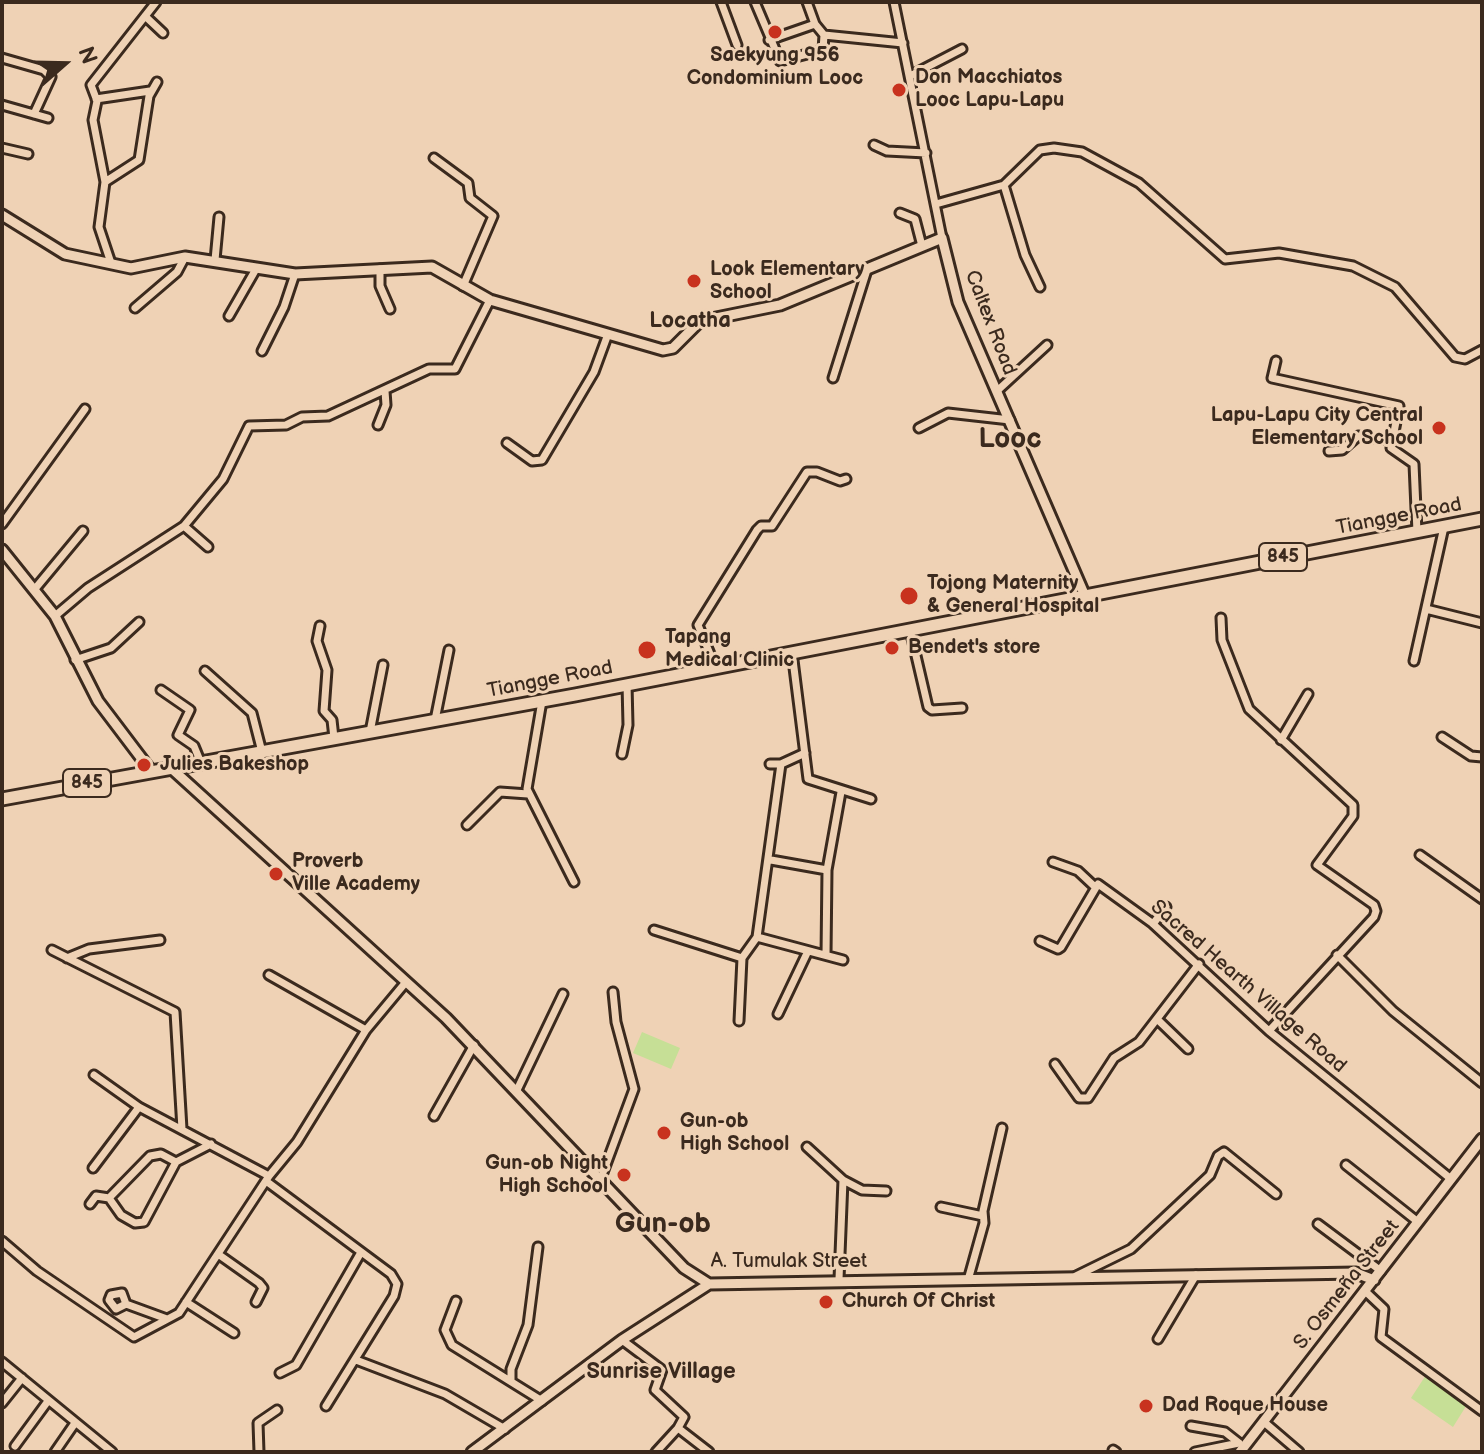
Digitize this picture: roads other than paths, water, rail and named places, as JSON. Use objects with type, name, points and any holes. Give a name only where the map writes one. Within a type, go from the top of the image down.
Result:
[{"type":"main road","name":"Tiangge Road","points":[[2,799],[542,701],[1482,519]]},
{"type":"street","points":[[111,263],[99,227],[105,182],[93,120],[96,99],[91,88],[93,80],[156,2]]},
{"type":"street","points":[[721,2],[737,45]]},
{"type":"street","points":[[755,2],[780,61],[823,50],[824,35],[815,24],[807,2]]},
{"type":"street","name":"Caltex Road","points":[[894,2],[958,302],[1085,596]]},
{"type":"street","points":[[145,16],[163,33]]},
{"type":"street","points":[[769,40],[815,24]]},
{"type":"street","points":[[824,35],[903,43]]},
{"type":"street","points":[[910,76],[962,49]]},
{"type":"street","points":[[2,58],[44,70],[51,77],[34,114]]},
{"type":"street","points":[[105,182],[139,160],[150,91],[157,82]]},
{"type":"street","points":[[96,99],[150,91]]},
{"type":"street","points":[[2,105],[48,118]]},
{"type":"street","points":[[874,145],[887,151],[926,153]]},
{"type":"street","points":[[2,148],[28,154]]},
{"type":"street","points":[[936,204],[1004,185],[1040,150],[1054,148],[1082,152],[1139,183],[1225,259],[1279,253],[1353,266],[1395,287],[1455,357],[1465,359],[1482,350]]},
{"type":"street","points":[[434,158],[468,183],[470,198],[493,216],[463,286]]},
{"type":"street","points":[[1004,185],[1025,255],[1040,287]]},
{"type":"street","points":[[900,213],[915,219],[922,246]]},
{"type":"street","points":[[2,215],[65,254],[131,268],[185,257],[295,274],[432,267],[490,300],[667,350],[706,320],[780,305],[942,238]]},
{"type":"street","points":[[215,260],[219,217]]},
{"type":"street","points":[[135,308],[177,272],[185,257]]},
{"type":"street","points":[[229,316],[256,269]]},
{"type":"street","points":[[380,269],[380,286],[390,309]]},
{"type":"street","points":[[833,378],[867,270]]},
{"type":"street","points":[[262,351],[284,307],[295,274]]},
{"type":"street","points":[[55,616],[88,588],[184,526],[223,479],[249,426],[286,425],[302,417],[328,416],[429,369],[455,369],[490,300]]},
{"type":"street","points":[[507,443],[532,461],[542,460],[594,372],[608,334]]},
{"type":"street","points":[[997,391],[1047,345]]},
{"type":"street","points":[[1276,361],[1272,378],[1399,406],[1392,440],[1393,451],[1414,464],[1417,532]]},
{"type":"street","points":[[378,425],[386,405],[385,391]]},
{"type":"street","points":[[2,524],[85,409]]},
{"type":"street","points":[[919,428],[948,413],[1010,420]]},
{"type":"street","points":[[1329,451],[1345,449],[1358,436],[1392,440]]},
{"type":"street","points":[[715,666],[698,625],[757,530],[761,526],[772,526],[807,472],[817,472],[840,481],[846,479]]},
{"type":"street","points":[[184,526],[208,547]]},
{"type":"street","points":[[1414,661],[1444,527]]},
{"type":"street","points":[[34,590],[83,531]]},
{"type":"street","points":[[2,550],[55,616],[98,701],[151,771]]},
{"type":"street","points":[[1426,609],[1482,623]]},
{"type":"street","points":[[1221,618],[1222,640],[1243,699],[1256,719],[1353,805],[1354,810],[1317,865],[1374,905],[1376,911],[1374,917],[1269,1031]]},
{"type":"street","points":[[75,660],[111,648],[139,622]]},
{"type":"street","points":[[320,626],[317,641],[327,670],[324,711],[332,720],[334,738]]},
{"type":"street","points":[[910,630],[928,707],[932,710],[962,708]]},
{"type":"street","points":[[435,720],[449,650]]},
{"type":"street","points":[[792,652],[809,782],[871,799]]},
{"type":"street","points":[[370,732],[383,665]]},
{"type":"street","points":[[205,671],[252,713],[262,752]]},
{"type":"street","points":[[622,754],[628,725],[627,684]]},
{"type":"street","points":[[161,690],[190,710],[178,735],[194,746],[201,763]]},
{"type":"street","points":[[1281,740],[1308,694]]},
{"type":"street","points":[[542,701],[528,794],[574,882]]},
{"type":"street","points":[[1442,737],[1471,756],[1482,757]]},
{"type":"street","points":[[770,764],[781,764],[805,753]]},
{"type":"street","points":[[739,1021],[742,958],[757,937],[771,860],[781,764]]},
{"type":"street","name":"A. Tumulak Street","points":[[171,768],[474,1045],[684,1268],[709,1284],[839,1279],[1067,1280],[1356,1273],[1374,1280]]},
{"type":"street","points":[[467,825],[500,792],[528,794]]},
{"type":"street","points":[[826,955],[827,870],[841,792]]},
{"type":"street","points":[[1420,855],[1482,899]]},
{"type":"street","points":[[771,860],[827,870]]},
{"type":"street","name":"Sacred Hearth Village Road","points":[[1053,862],[1078,871],[1094,886],[1103,887],[1153,924],[1269,1031],[1451,1179]]},
{"type":"street","points":[[1040,941],[1058,949],[1061,947],[1094,886]]},
{"type":"street","points":[[1153,924],[1166,907]]},
{"type":"street","points":[[654,930],[742,958]]},
{"type":"street","points":[[757,937],[843,960]]},
{"type":"street","points":[[67,958],[89,949],[160,940]]},
{"type":"street","points":[[52,950],[175,1012],[182,1129]]},
{"type":"street","points":[[778,1014],[808,951]]},
{"type":"street","points":[[1337,955],[1393,1011],[1482,1083]]},
{"type":"street","points":[[1055,1064],[1085,1100],[1114,1058],[1139,1042],[1199,964]]},
{"type":"street","points":[[269,975],[366,1030]]},
{"type":"street","points":[[2,1241],[123,1333],[134,1337],[143,1335],[179,1313],[268,1178],[297,1142],[366,1030],[406,982]]},
{"type":"street","points":[[601,1178],[634,1089],[616,1022],[613,992]]},
{"type":"street","points":[[517,1090],[563,994]]},
{"type":"street","points":[[1157,1019],[1188,1049]]},
{"type":"street","points":[[434,1116],[474,1045]]},
{"type":"street","points":[[94,1075],[139,1107],[268,1178],[360,1254],[391,1274],[397,1284],[394,1296],[326,1406]]},
{"type":"street","points":[[93,1168],[139,1107]]},
{"type":"street","points":[[968,1280],[1002,1128]]},
{"type":"street","name":"S. Osmeña Street","points":[[1241,1447],[1264,1422],[1482,1139]]},
{"type":"street","points":[[90,1204],[96,1196],[109,1198],[121,1215],[135,1223],[144,1222],[176,1162],[211,1144]]},
{"type":"street","points":[[807,1147],[843,1180],[862,1190],[886,1191]]},
{"type":"street","points":[[1067,1280],[1122,1256],[1210,1175],[1218,1156],[1224,1152],[1276,1194]]},
{"type":"street","points":[[109,1198],[150,1156],[161,1154],[176,1162]]},
{"type":"street","points":[[1346,1165],[1418,1222]]},
{"type":"street","points":[[839,1279],[843,1180]]},
{"type":"street","points":[[941,1207],[983,1216]]},
{"type":"street","points":[[1318,1224],[1381,1271]]},
{"type":"street","points":[[511,1381],[511,1369],[528,1325],[538,1247]]},
{"type":"street","points":[[218,1254],[263,1288],[256,1302]]},
{"type":"street","points":[[280,1373],[296,1365],[360,1254]]},
{"type":"street","points":[[1158,1339],[1196,1275]]},
{"type":"street","points":[[472,1452],[622,1340],[709,1284]]},
{"type":"street","points":[[1365,1291],[1384,1309],[1381,1337],[1482,1411]]},
{"type":"street","points":[[456,1301],[445,1330],[452,1345],[484,1369],[511,1381],[542,1401]]},
{"type":"street","points":[[186,1302],[234,1333]]},
{"type":"street","points":[[126,1304],[167,1319]]},
{"type":"street","points":[[622,1340],[662,1370],[654,1387],[684,1417],[656,1452]]},
{"type":"street","points":[[356,1360],[445,1394],[506,1429]]},
{"type":"street","points":[[2,1362],[112,1452]]},
{"type":"street","points":[[2,1403],[22,1378]]},
{"type":"street","points":[[1472,1403],[1482,1398]]},
{"type":"street","points":[[15,1446],[48,1401]]},
{"type":"street","points":[[259,1452],[258,1423],[277,1410]]},
{"type":"street","points":[[1264,1422],[1299,1452]]},
{"type":"street","points":[[55,1452],[75,1423]]},
{"type":"street","points":[[1191,1426],[1225,1432],[1241,1447]]},
{"type":"street","points":[[678,1428],[709,1452]]},
{"type":"street","points":[[1195,1452],[1241,1447]]},
{"type":"place","name":"Saekyung 956 Condominium Looc","points":[[775,32]]},
{"type":"place","name":"Don Macchiatos Looc Lapu-Lapu","points":[[899,90]]},
{"type":"place","name":"Look Elementary School","points":[[694,281]]},
{"type":"place","name":"Lapu-Lapu City Central Elementary School","points":[[1439,428]]},
{"type":"place","name":"Tojong Maternity & General Hospital","points":[[909,596]]},
{"type":"place","name":"Bendet's store","points":[[892,648]]},
{"type":"place","name":"Tapang Medical Clinic","points":[[647,650]]},
{"type":"place","name":"Julies Bakeshop","points":[[144,765]]},
{"type":"place","name":"Proverb Ville Academy","points":[[276,874]]},
{"type":"place","name":"Gun-ob High School","points":[[664,1133]]},
{"type":"place","name":"Gun-ob Night High School","points":[[624,1175]]},
{"type":"place","name":"Church Of Christ","points":[[826,1302]]},
{"type":"place","name":"Dad Roque House","points":[[1146,1406]]},
{"type":"district","name":"Locatha","points":[[690,321]]},
{"type":"district","name":"Looc","points":[[1010,440]]},
{"type":"district","name":"Gun-ob","points":[[663,1225]]},
{"type":"district","name":"Sunrise Village","points":[[661,1372]]}]
